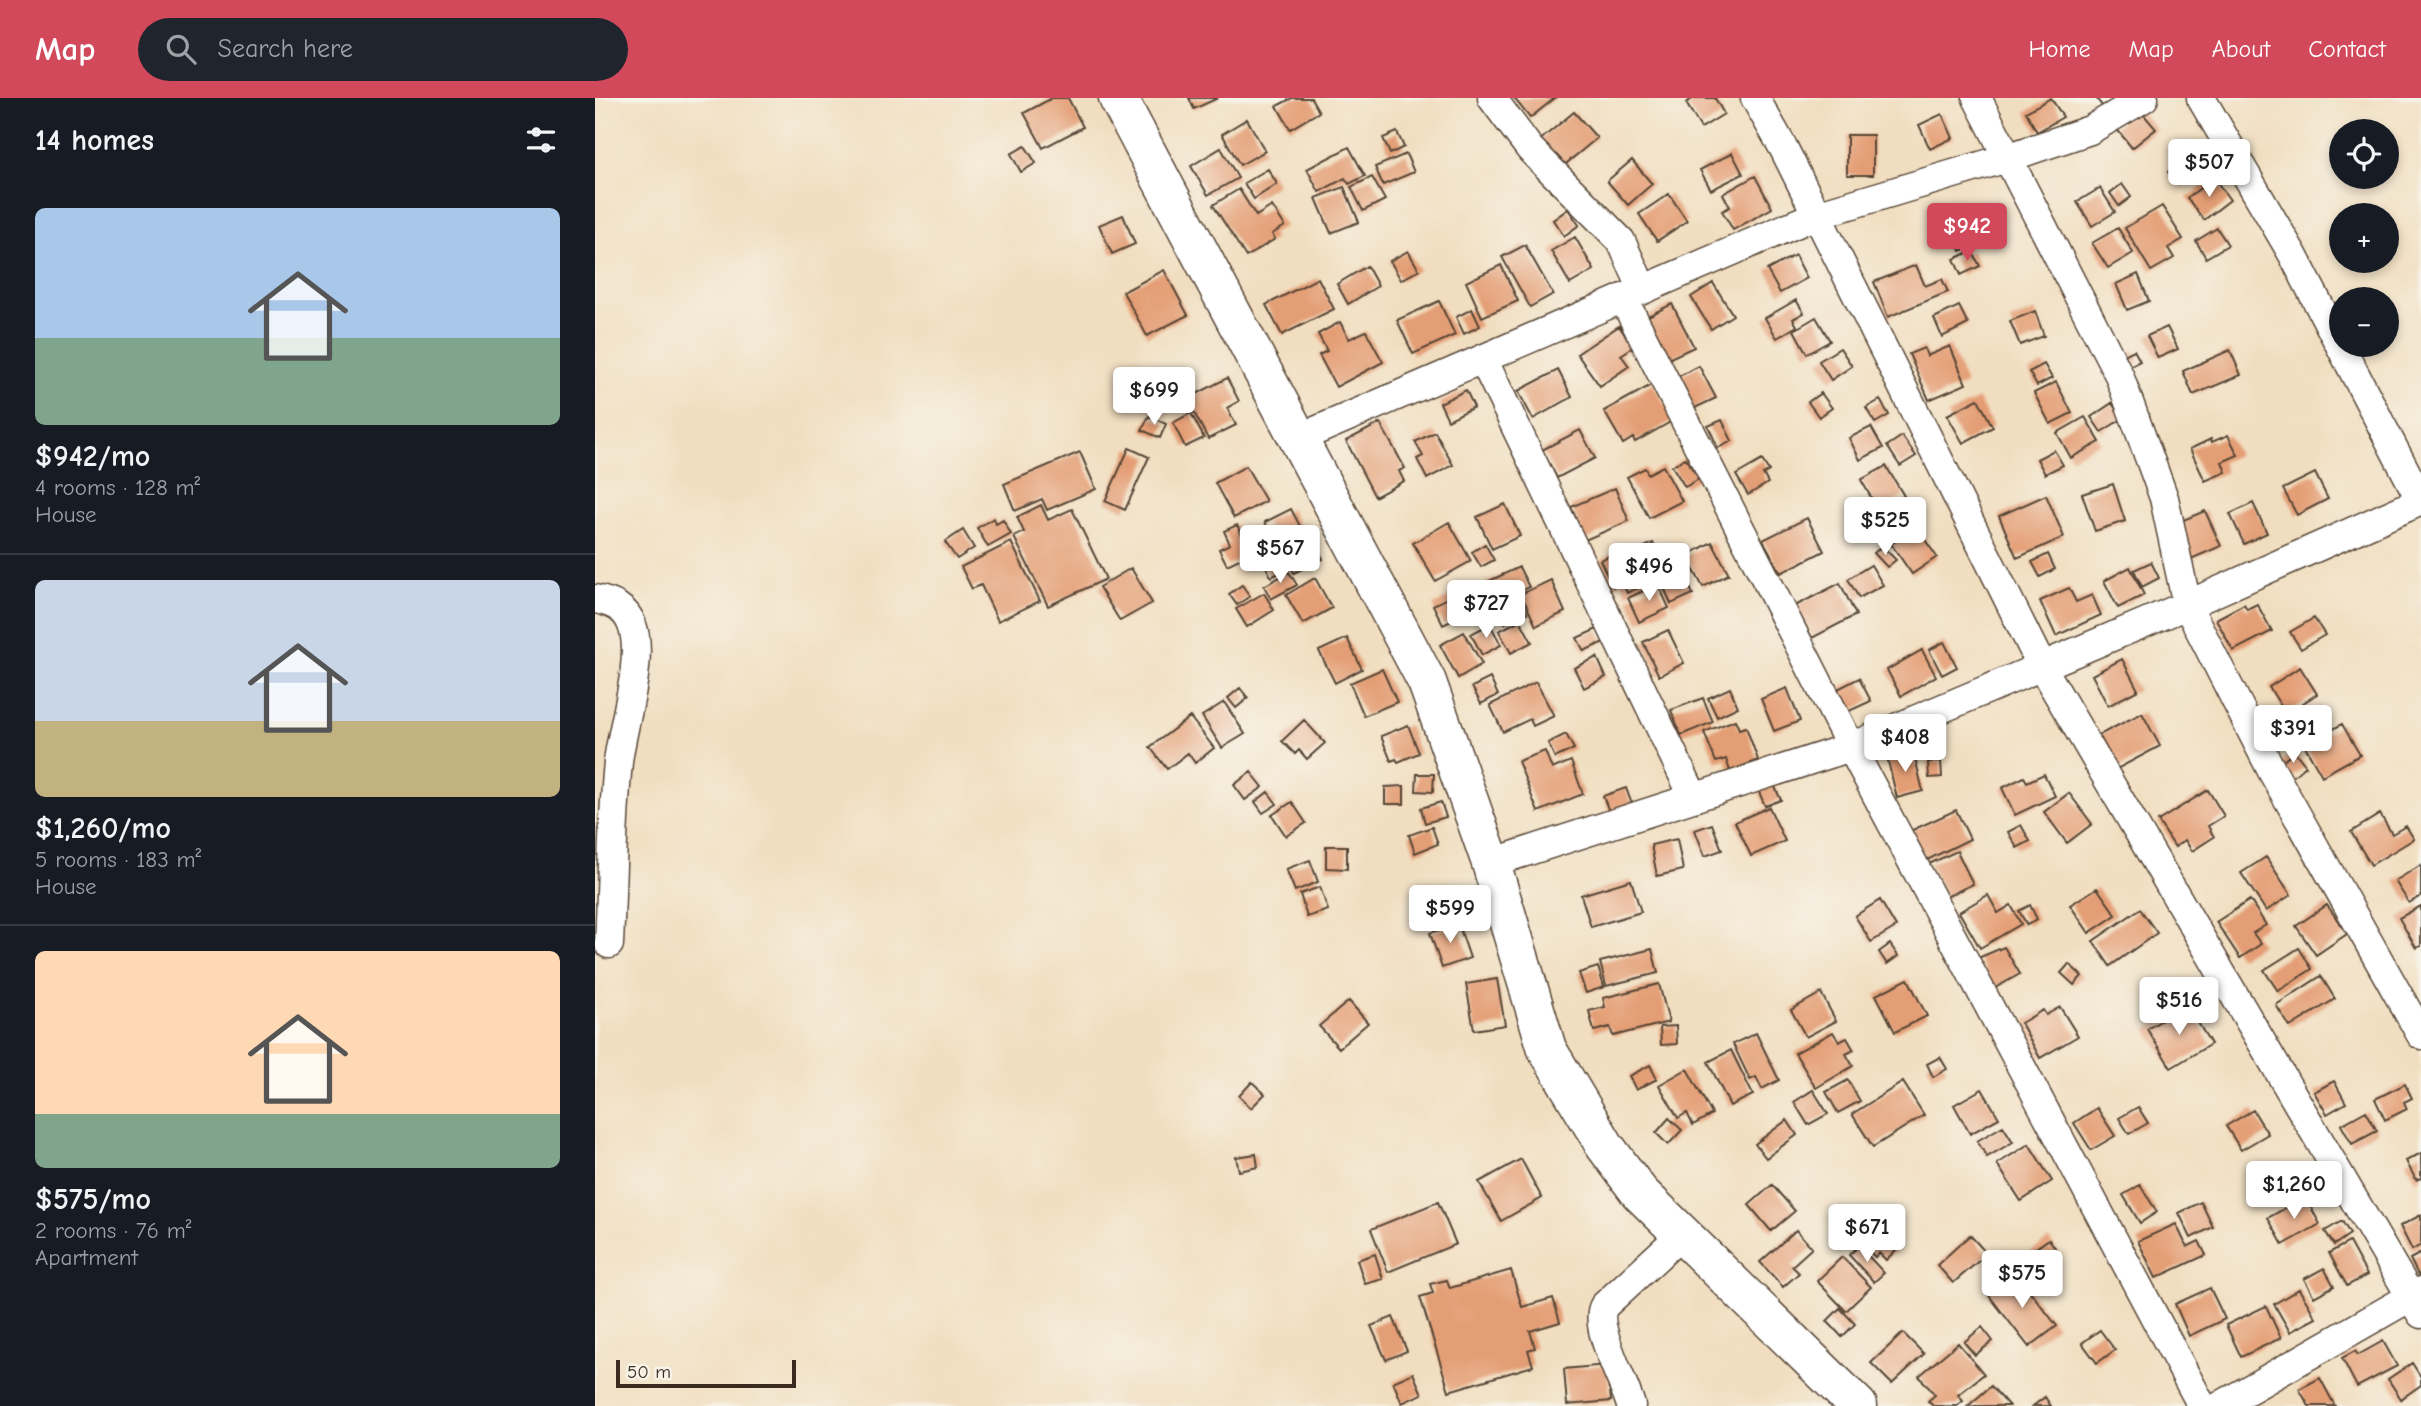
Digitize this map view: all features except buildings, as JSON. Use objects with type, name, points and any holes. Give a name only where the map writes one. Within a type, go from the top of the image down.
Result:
[{"type":"highway","points":[[1118,98],[1427,682],[1491,863],[1547,1049],[1605,1146],[1640,1193],[1858,1406]]},
{"type":"street","points":[[1492,98],[1529,149],[1621,241],[1633,294],[1851,747],[2202,1406]]},
{"type":"street","points":[[1755,98],[1784,149],[2042,667],[2418,1300],[2220,1406]]},
{"type":"street","points":[[1977,98],[2119,375],[2164,498],[2187,605],[2272,771],[2421,1035]]},
{"type":"street","points":[[1297,439],[1817,215],[2090,130],[2144,98]]},
{"type":"street","points":[[1491,863],[1851,747],[2187,605],[2421,501],[2293,255],[2201,98]]},
{"type":"street","points":[[1483,359],[1694,798]]},
{"type":"street","points":[[595,599],[609,601],[627,614],[633,626],[636,652],[618,762],[609,944]]},
{"type":"street","points":[[1631,1406],[1605,1336],[1600,1319],[1601,1311],[1682,1234]]}]
